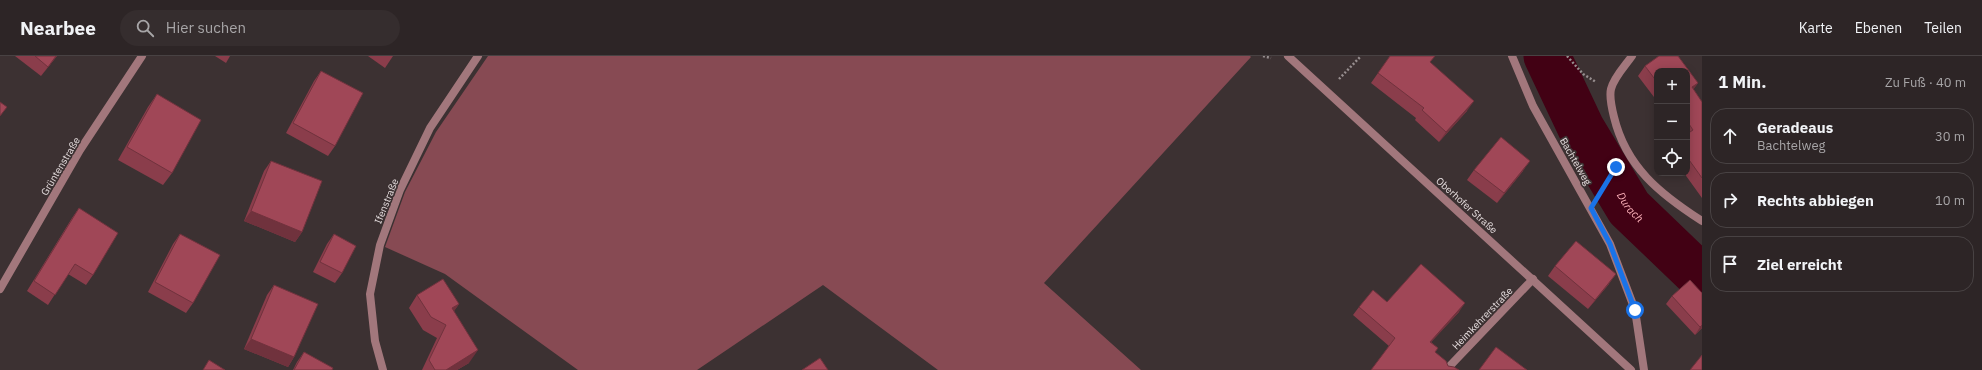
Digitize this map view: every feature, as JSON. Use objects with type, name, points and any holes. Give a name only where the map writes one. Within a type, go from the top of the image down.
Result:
[{"type":"street","name":"Grüntenstraße","points":[[0,288],[80,150],[142,56]]},
{"type":"street","name":"Ifenstraße","points":[[382,370],[375,341],[370,294],[380,245],[400,190],[430,128],[478,56]]},
{"type":"street","name":"Oberhofer Straße","points":[[1288,56],[1631,370]]},
{"type":"street","name":"Bachtelweg","points":[[1512,56],[1533,106],[1610,244],[1635,310],[1644,370]]},
{"type":"street","points":[[1632,56],[1617,76],[1611,90],[1612,108],[1618,133],[1628,153],[1650,184],[1702,221]]},
{"type":"street","name":"Heimkehrerstraße","points":[[1446,370],[1533,279]]},
{"type":"path","points":[[1327,92],[1361,56]]},
{"type":"path","points":[[1567,56],[1583,74],[1611,90]]},
{"type":"path","points":[[1591,208],[1616,167]]},
{"type":"shaded area","points":[[488,56],[1251,57],[1044,283],[1141,370],[938,370],[823,285],[697,370],[578,370],[445,274],[385,247],[405,192],[436,132]]},
{"type":"building","points":[[35,56],[56,56],[48,67]]},
{"type":"building","points":[[1390,56],[1435,56],[1430,62],[1474,101],[1446,132],[1422,110],[1424,108],[1378,73]]},
{"type":"building","points":[[1659,56],[1678,56],[1687,68],[1654,68],[1654,78],[1645,66]]},
{"type":"building","points":[[321,71],[363,93],[335,146],[293,123]]},
{"type":"building","points":[[1690,72],[1698,83],[1692,87],[1702,102],[1702,178],[1690,161],[1690,132],[1693,130],[1690,126]]},
{"type":"building","points":[[157,94],[201,120],[172,173],[127,147]]},
{"type":"building","points":[[0,102],[7,107],[0,116]]},
{"type":"building","points":[[1501,137],[1530,161],[1504,193],[1474,170]]},
{"type":"building","points":[[271,161],[322,181],[302,232],[251,211]]},
{"type":"building","points":[[79,208],[118,233],[93,275],[75,264],[55,295],[34,281]]},
{"type":"building","points":[[180,234],[220,255],[193,303],[155,282]]},
{"type":"building","points":[[334,234],[356,246],[342,273],[320,262]]},
{"type":"building","points":[[1576,241],[1616,274],[1595,300],[1555,266]]},
{"type":"building","points":[[1421,264],[1465,303],[1430,342],[1438,348],[1435,352],[1446,361],[1448,366],[1459,370],[1371,370],[1395,338],[1359,307],[1373,290],[1387,302]]},
{"type":"building","points":[[443,279],[459,304],[452,308],[478,350],[446,370],[435,370],[429,360],[446,325],[431,317],[417,295]]},
{"type":"building","points":[[1690,280],[1702,293],[1702,325],[1700,327],[1672,296]]},
{"type":"building","points":[[274,285],[318,304],[294,357],[251,339]]},
{"type":"building","points":[[1496,347],[1527,370],[1479,370]]},
{"type":"building","points":[[304,352],[333,368],[332,370],[294,370]]},
{"type":"building","points":[[1702,355],[1702,370],[1690,370]]},
{"type":"building","points":[[820,358],[828,370],[802,370]]},
{"type":"building","points":[[209,360],[225,370],[203,370]]},
{"type":"waterway","name":"Durach","points":[[1547,56],[1581,128],[1629,208],[1702,278]]},
{"type":"route","points":[[1616,167],[1601,194],[1591,208],[1610,244],[1635,310]]}]
